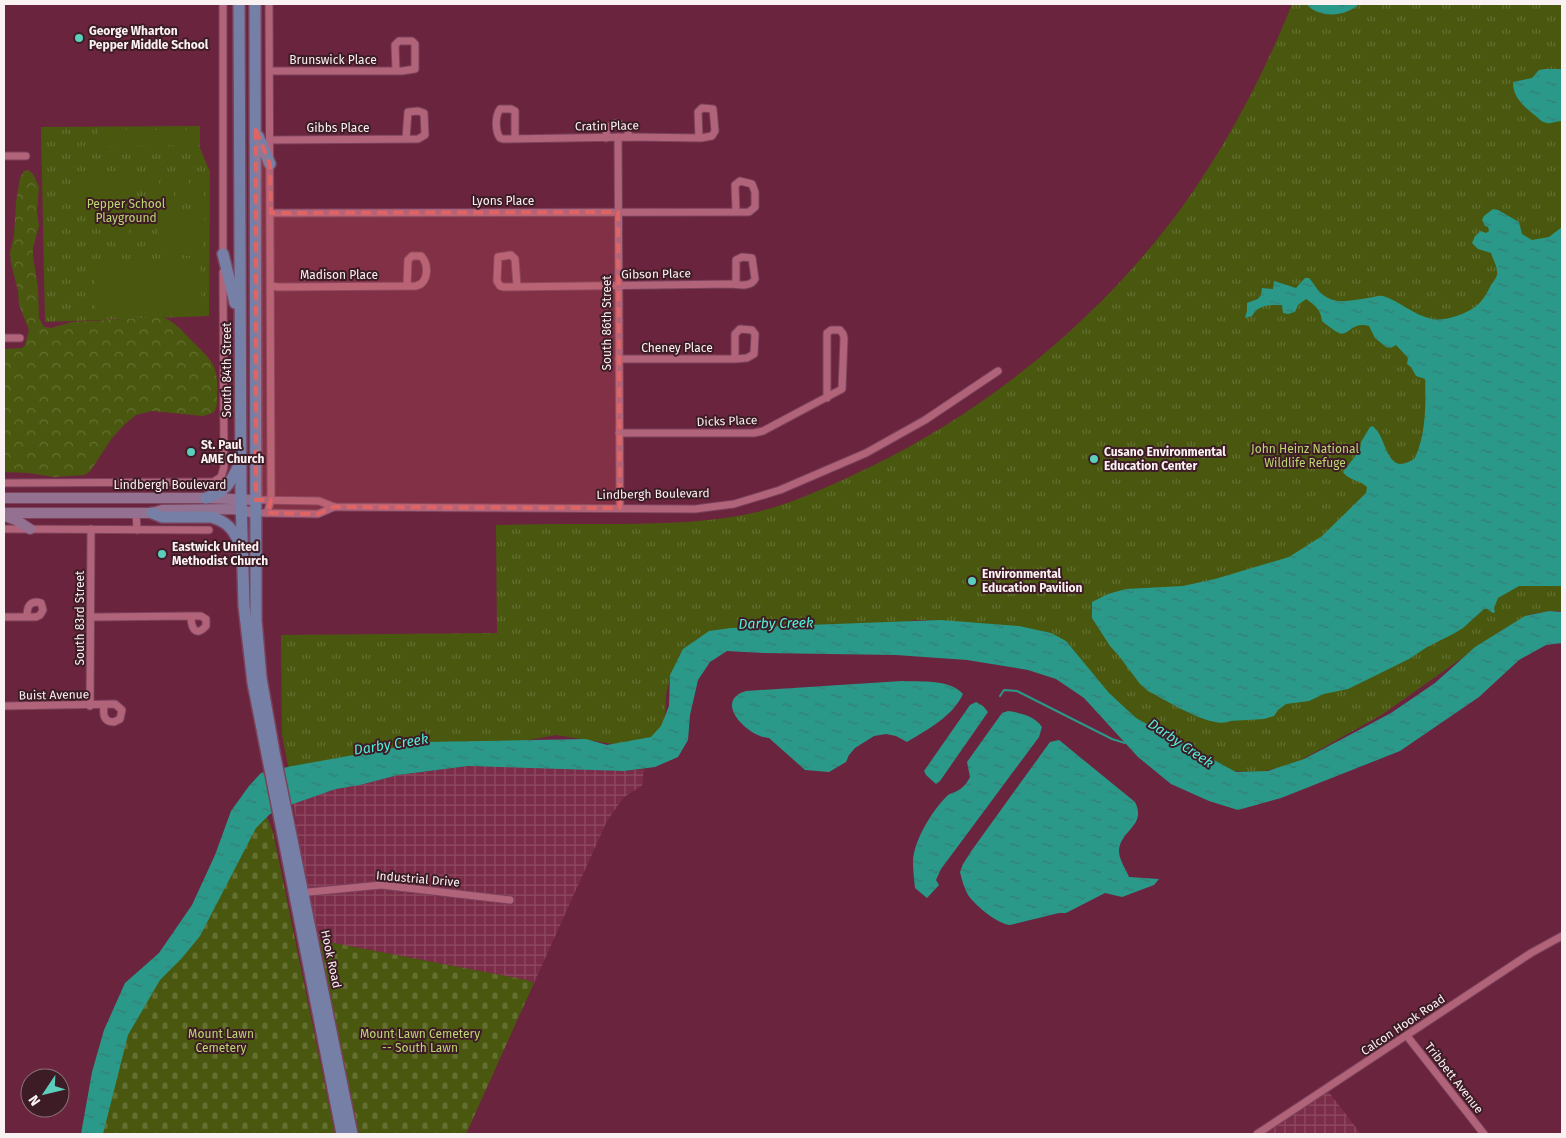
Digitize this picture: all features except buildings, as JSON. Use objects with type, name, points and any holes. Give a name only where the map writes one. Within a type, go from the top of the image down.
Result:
[{"type":"main road","name":"South 84th Street","points":[[239,4],[241,505],[244,606],[247,642],[278,791]]},
{"type":"main road","name":"South 84th Street","points":[[255,4],[256,500],[262,513],[257,639],[271,753]]},
{"type":"main road","points":[[256,130],[270,164]]},
{"type":"main road","points":[[223,254],[240,323]]},
{"type":"main road","points":[[206,498],[218,493],[230,484],[241,460]]},
{"type":"main road","name":"Lindbergh Boulevard","points":[[5,498],[206,498],[241,505],[262,513]]},
{"type":"main road","name":"Lindbergh Boulevard","points":[[4,515],[152,513],[162,510],[233,509],[256,500]]},
{"type":"main road","points":[[152,513],[162,517],[211,517],[222,520],[235,533],[242,551]]},
{"type":"main road","points":[[4,515],[30,529]]},
{"type":"main road","name":"Hook Road","points":[[278,791],[352,1134]]},
{"type":"main road","name":"Hook Road","points":[[299,893],[342,1134]]},
{"type":"street","name":"South 84th Street","points":[[218,480],[223,473],[224,467],[223,4]]},
{"type":"street","name":"South 84th Street","points":[[262,513],[271,500],[269,4]]},
{"type":"street","name":"Brunswick Place","points":[[270,71],[396,71],[411,71],[415,69],[414,44],[412,41],[398,41],[395,45],[396,71]]},
{"type":"street","name":"Cratin Place","points":[[515,138],[515,111],[500,109],[497,116],[498,136],[500,138],[515,138],[606,138],[629,137],[699,138]]},
{"type":"street","points":[[606,138],[608,128],[618,123],[627,128],[629,137]]},
{"type":"street","name":"South 86th Street","points":[[618,137],[620,508]]},
{"type":"street","name":"Gibbs Place","points":[[270,140],[406,139]]},
{"type":"street","points":[[4,156],[26,156]]},
{"type":"street","name":"Lyons Place","points":[[271,213],[749,212],[754,209],[755,192],[752,184],[740,181],[736,185],[736,211]]},
{"type":"street","name":"Gibson Place","points":[[516,286],[515,259],[511,255],[498,258],[498,284],[500,286],[516,286],[736,284]]},
{"type":"street","points":[[412,256],[421,256],[425,261],[426,267],[424,282],[419,286],[407,286],[408,260],[412,256]]},
{"type":"street","name":"Madison Place","points":[[271,286],[407,286]]},
{"type":"street","name":"Cheney Place","points":[[619,359],[735,359],[747,358],[754,354],[755,334],[752,330],[740,329],[735,334],[735,359]]},
{"type":"street","name":"Dicks Place","points":[[619,433],[758,432],[827,398],[840,390],[843,386],[844,338],[840,330],[831,330],[827,333],[827,398]]},
{"type":"street","points":[[4,338],[20,338]]},
{"type":"street","name":"Lindbergh Boulevard","points":[[256,500],[320,502],[334,507],[695,509],[734,504],[780,490],[874,448],[925,420],[998,371]]},
{"type":"street","name":"Lindbergh Boulevard","points":[[5,483],[204,482],[218,480]]},
{"type":"street","points":[[5,483],[5,498]]},
{"type":"street","name":"Lindbergh Boulevard","points":[[262,513],[318,514],[334,507]]},
{"type":"street","points":[[136,512],[137,530]]},
{"type":"street","points":[[4,529],[209,530]]},
{"type":"street","name":"South 83rd Street","points":[[90,706],[91,529]]},
{"type":"street","points":[[91,617],[191,616]]},
{"type":"street","points":[[4,617],[27,617]]},
{"type":"street","name":"Buist Avenue","points":[[4,706],[104,705]]},
{"type":"street","name":"Industrial Drive","points":[[299,893],[381,885],[510,900]]},
{"type":"street","name":"Calcon Hook Road","points":[[1257,1134],[1530,953],[1562,936]]},
{"type":"street","name":"Tribbett Avenue","points":[[1407,1036],[1484,1134]]},
{"type":"highlighted area","points":[[256,130],[270,164],[271,213],[618,212],[620,508],[334,507],[318,514],[267,513],[271,500],[256,500]]},
{"type":"shaded area","points":[[489,765],[624,771],[644,769],[642,786],[624,797],[607,821],[534,983],[527,980],[313,939],[289,821],[297,825],[293,804],[336,789],[398,775]]},
{"type":"shaded area","points":[[1328,1091],[1361,1134],[1258,1134]]},
{"type":"green space","name":"John Heinz National Wildlife Refuge","points":[[1292,4],[1562,4],[1562,611],[1549,611],[1528,615],[1496,634],[1383,714],[1294,764],[1260,772],[1224,771],[1181,756],[1109,698],[944,621],[915,620],[709,633],[700,637],[685,650],[675,667],[668,686],[665,713],[657,738],[619,745],[556,735],[501,745],[484,746],[420,743],[361,757],[289,770],[282,735],[281,635],[497,633],[496,525],[687,522],[720,519],[768,509],[826,487],[914,444],[958,417],[1043,355],[1119,283],[1185,203],[1216,156],[1245,106],[1270,56]]},
{"type":"green space","name":"Pepper School Playground","points":[[200,126],[200,148],[210,172],[209,316],[45,322],[41,127]]},
{"type":"green space","points":[[98,130],[199,130],[199,145],[98,146]]},
{"type":"green space","points":[[28,170],[33,174],[39,187],[37,211],[39,226],[33,248],[33,256],[38,288],[39,318],[44,327],[51,328],[72,322],[162,317],[178,327],[209,358],[217,376],[217,404],[213,413],[203,416],[152,411],[136,415],[112,438],[91,470],[85,475],[54,477],[4,472],[4,349],[22,348],[25,345],[29,330],[19,305],[10,252],[14,236],[16,202],[20,178],[24,171]]},
{"type":"green space","points":[[72,172],[131,173],[129,235],[104,231],[85,217],[78,208],[74,197]]},
{"type":"green space","points":[[148,177],[159,177],[160,201],[148,201]]},
{"type":"green space","points":[[163,177],[174,177],[174,201],[163,201]]},
{"type":"green space","points":[[178,177],[189,177],[189,201],[178,201]]},
{"type":"green space","points":[[193,177],[204,177],[204,201],[193,201]]},
{"type":"green space","points":[[205,211],[203,254],[184,255],[175,252],[162,241],[156,223],[157,213]]},
{"type":"green space","points":[[200,258],[202,309],[96,313],[94,262]]},
{"type":"green space","name":"Mount Lawn Cemetery","points":[[260,799],[273,832],[335,1134],[93,1134],[106,1063]]},
{"type":"green space","name":"Mount Lawn Cemetery -- South Lawn","points":[[318,940],[527,980],[534,983],[466,1134],[357,1134]]},
{"type":"water","points":[[1306,4],[1359,4],[1347,12],[1325,14],[1312,9]]},
{"type":"water","points":[[1562,69],[1562,121],[1549,123],[1542,121],[1524,106],[1515,93],[1513,82],[1532,78],[1539,70]]},
{"type":"water","points":[[1493,209],[1519,222],[1522,234],[1532,240],[1549,237],[1562,227],[1562,586],[1519,586],[1498,598],[1494,608],[1495,612],[1484,609],[1463,628],[1409,659],[1348,689],[1324,694],[1309,701],[1286,704],[1274,716],[1264,719],[1222,723],[1212,721],[1189,713],[1148,691],[1140,684],[1110,646],[1092,618],[1092,602],[1108,594],[1126,589],[1183,586],[1215,579],[1289,557],[1322,536],[1366,493],[1367,487],[1348,477],[1343,472],[1360,450],[1361,442],[1370,427],[1373,426],[1377,430],[1394,462],[1406,463],[1415,458],[1419,449],[1425,409],[1425,379],[1416,376],[1407,364],[1408,358],[1396,345],[1391,348],[1386,347],[1375,338],[1369,326],[1354,327],[1342,334],[1330,328],[1322,321],[1317,308],[1306,299],[1298,305],[1295,312],[1283,313],[1282,305],[1270,305],[1258,309],[1252,316],[1245,318],[1247,303],[1259,297],[1262,288],[1273,289],[1274,281],[1296,288],[1305,278],[1309,278],[1319,291],[1332,300],[1349,301],[1383,296],[1432,319],[1443,319],[1460,315],[1471,310],[1480,302],[1497,275],[1491,253],[1478,249],[1472,243],[1475,236],[1481,231],[1486,233],[1489,231],[1482,220]]},
{"type":"water","name":"Darby Creek","points":[[1549,611],[1562,612],[1562,643],[1546,645],[1519,660],[1479,697],[1400,751],[1281,798],[1238,810],[1209,801],[1171,784],[1138,757],[1084,698],[1056,679],[1028,670],[967,660],[896,655],[727,651],[710,662],[698,680],[690,715],[688,740],[678,757],[655,767],[624,771],[468,766],[398,775],[336,789],[293,804],[270,814],[256,828],[200,936],[160,980],[128,1035],[103,1134],[81,1134],[92,1072],[104,1030],[125,983],[159,953],[192,905],[215,855],[231,811],[261,773],[426,742],[586,739],[607,745],[651,737],[661,726],[669,706],[670,675],[683,649],[709,631],[731,628],[941,620],[1019,626],[1051,633],[1066,641],[1109,693],[1136,718],[1236,772],[1268,771],[1304,759],[1391,713],[1435,683],[1475,647],[1525,616]]},
{"type":"water","points":[[902,681],[943,684],[957,689],[963,694],[946,716],[907,742],[896,736],[886,734],[874,736],[855,748],[846,762],[829,772],[805,770],[769,738],[752,732],[737,718],[733,710],[732,702],[736,696],[746,691]]},
{"type":"water","points":[[976,702],[988,712],[936,784],[924,771],[970,705]]},
{"type":"water","points":[[1008,711],[1023,714],[1036,720],[1042,727],[1039,737],[941,869],[936,880],[939,885],[927,898],[915,888],[913,861],[920,835],[941,802],[966,783],[970,777],[967,762],[1002,713]]},
{"type":"water","points":[[1059,740],[1135,802],[1138,817],[1120,844],[1120,858],[1129,877],[1159,879],[1154,885],[1122,897],[1105,893],[1066,913],[1010,925],[1005,924],[987,914],[972,900],[965,890],[960,872],[972,850],[1050,742]]},
{"type":"waterway","points":[[1000,696],[1004,690],[1017,691],[1112,739],[1125,743]]},
{"type":"place","name":"George Wharton Pepper Middle School","points":[[79,38]]},
{"type":"place","name":"St. Paul AME Church","points":[[191,452]]},
{"type":"place","name":"Cusano Environmental Education Center","points":[[1094,459]]},
{"type":"place","name":"Eastwick United Methodist Church","points":[[162,554]]},
{"type":"place","name":"Environmental Education Pavilion","points":[[972,581]]}]
